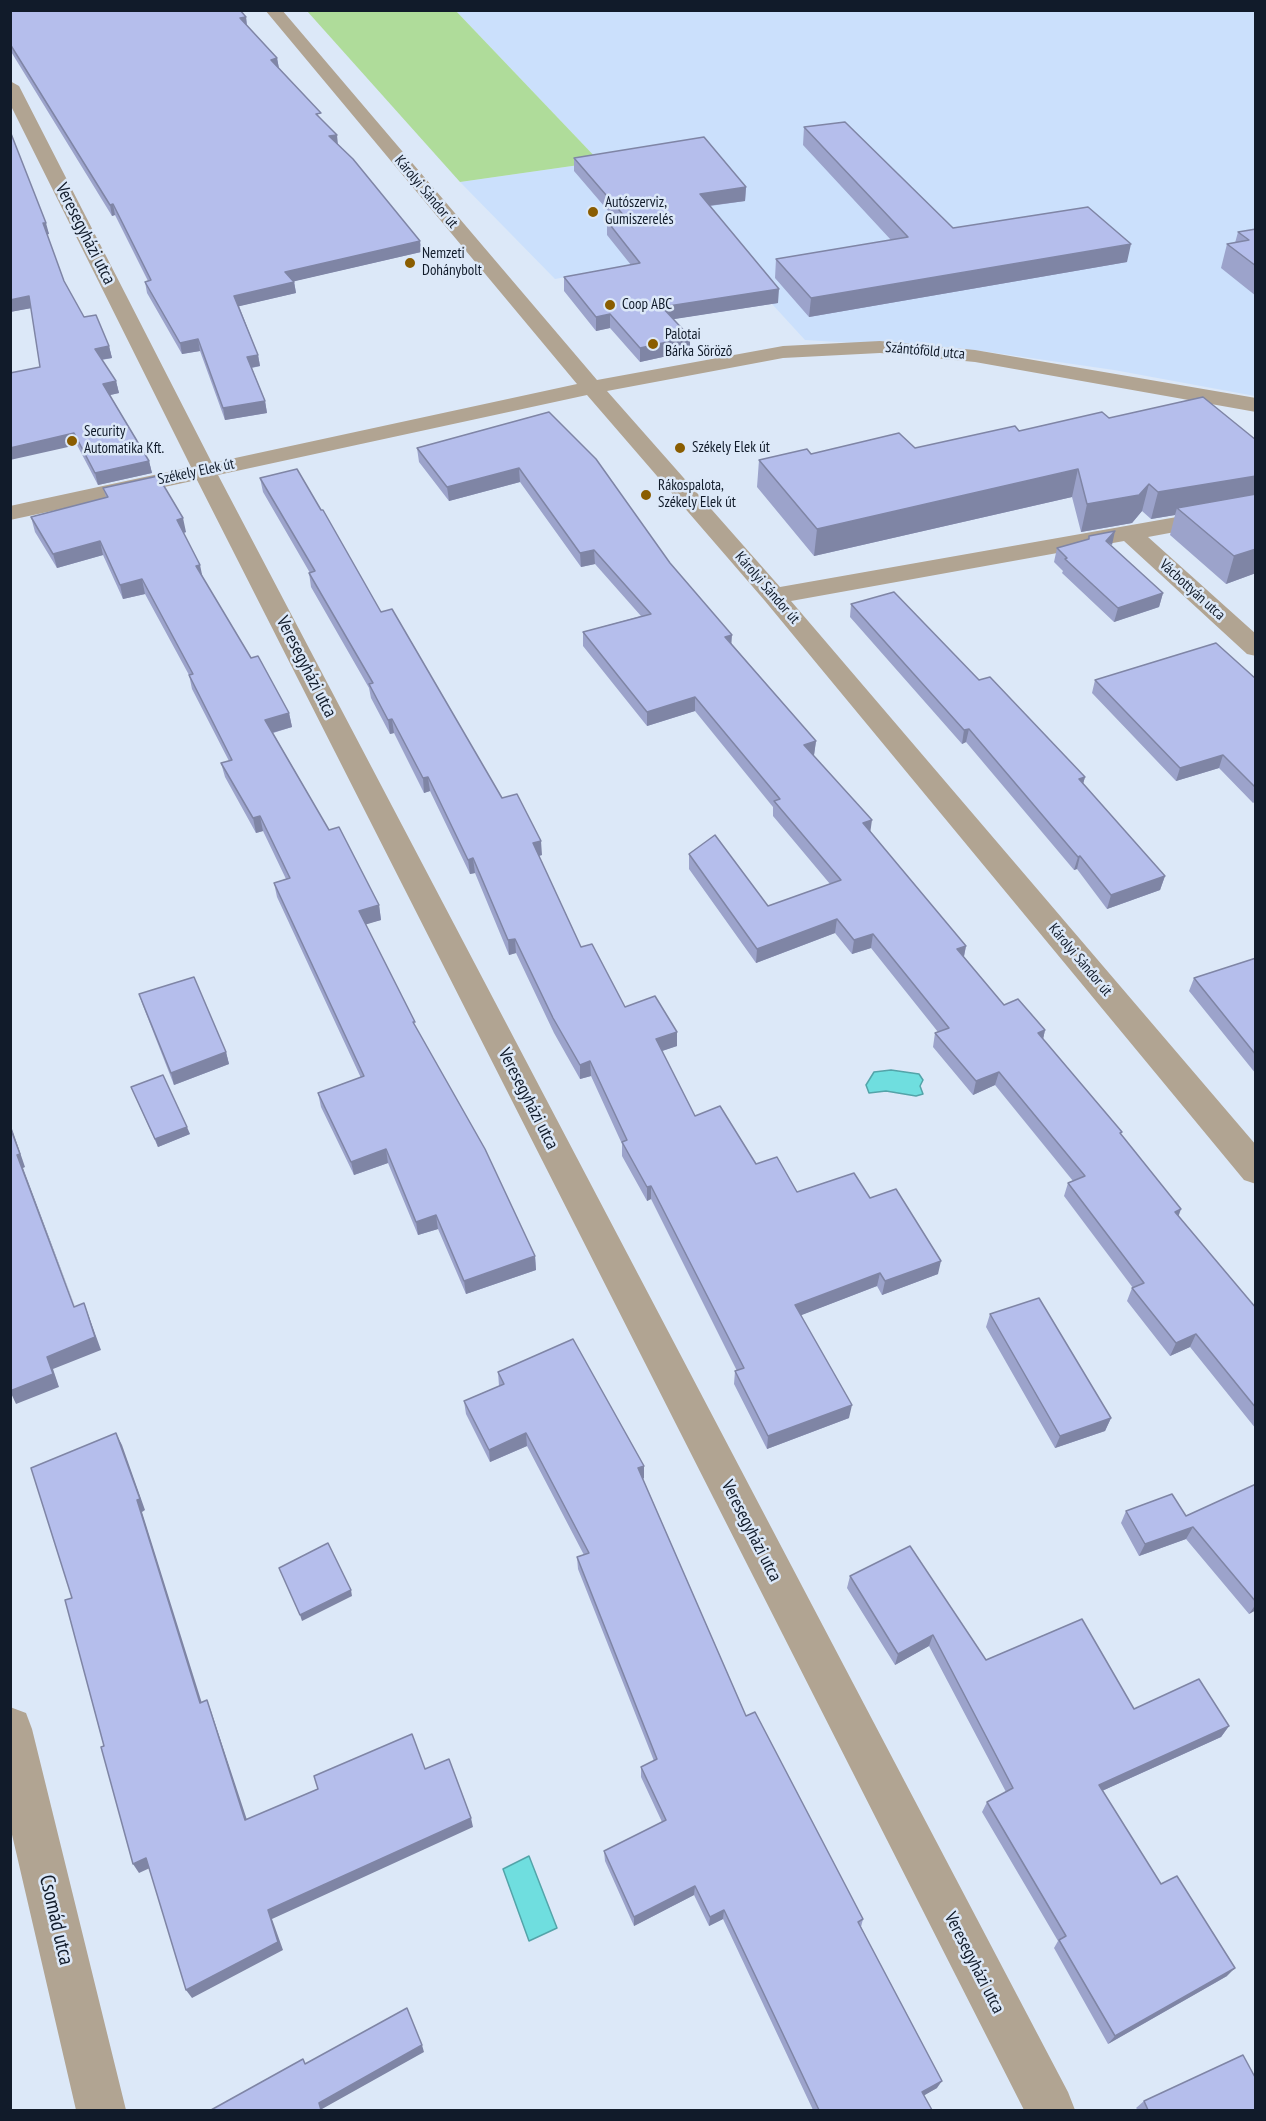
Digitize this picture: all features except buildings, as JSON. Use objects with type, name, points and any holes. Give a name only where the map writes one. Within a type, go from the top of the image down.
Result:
[{"type":"street","name":"Károlyi Sándor út","points":[[273,10],[576,371],[774,596],[1256,1170]]},
{"type":"street","name":"Veresegyházi utca","points":[[10,87],[204,470],[1050,2110]]},
{"type":"street","name":"Szántóföld utca","points":[[593,388],[718,362],[783,352],[880,347],[975,356],[1256,405]]},
{"type":"street","name":"Székely Elek út","points":[[10,513],[593,388]]},
{"type":"street","points":[[774,596],[1256,510]]},
{"type":"street","name":"Vácbottyán utca","points":[[1128,532],[1256,648]]},
{"type":"street","name":"Csomád utca","points":[[10,1729],[101,2110]]},
{"type":"shaded area","points":[[307,11],[456,11],[600,162],[460,182]]},
{"type":"shaded area","points":[[456,11],[1255,11],[1255,396],[1114,370],[982,351],[805,340],[772,304],[726,247],[555,279],[460,182],[600,162]]},
{"type":"shaded area","points":[[891,1070],[919,1074],[923,1080],[920,1086],[923,1094],[916,1096],[886,1091],[869,1093],[866,1085],[874,1072]]},
{"type":"shaded area","points":[[529,1856],[557,1928],[529,1941],[503,1869]]},
{"type":"place","name":"Autószerviz, Gumiszerelés","points":[[593,212]]},
{"type":"place","name":"Nemzeti Dohánybolt","points":[[410,263]]},
{"type":"place","name":"Coop ABC","points":[[610,305]]},
{"type":"place","name":"Palotai Bárka Söröző","points":[[653,344]]},
{"type":"place","name":"Security Automatika Kft.","points":[[72,441]]},
{"type":"place","name":"Székely Elek út","points":[[680,448]]},
{"type":"place","name":"Rákospalota, Székely Elek út","points":[[646,495]]}]
